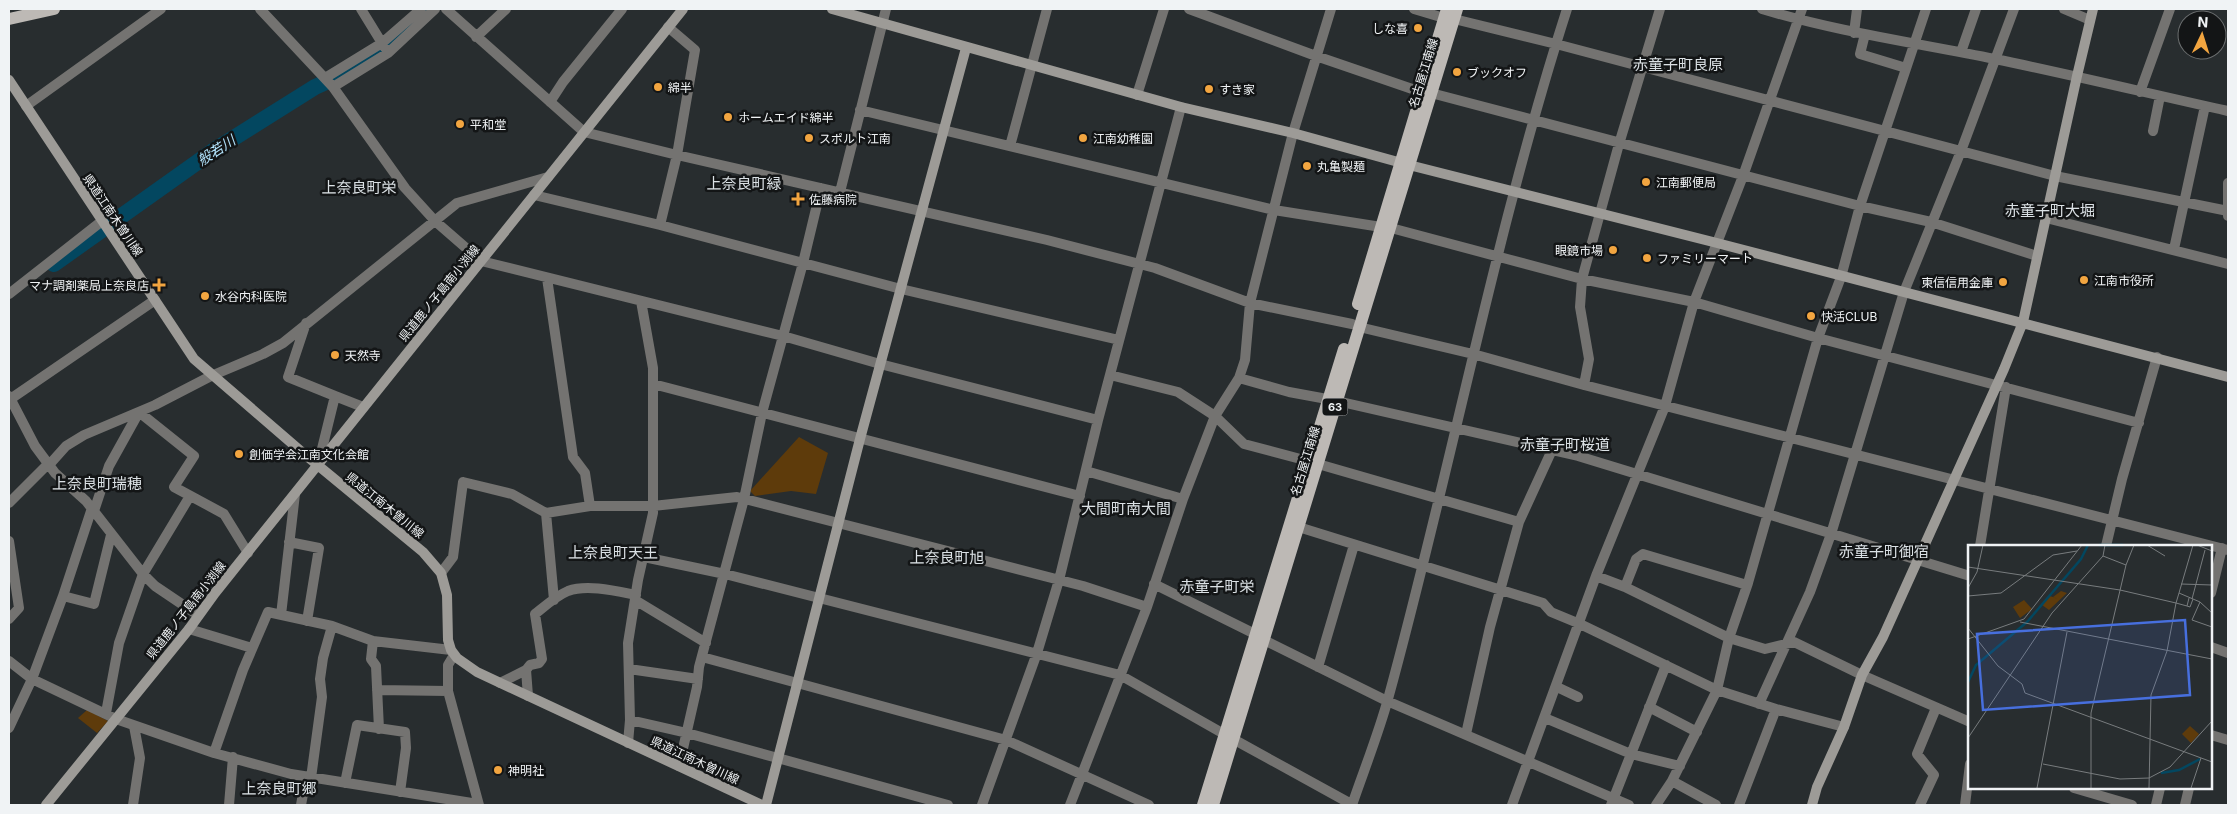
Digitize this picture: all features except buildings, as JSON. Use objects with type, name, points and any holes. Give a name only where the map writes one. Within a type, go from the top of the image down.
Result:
[{"type":"main road","points":[[9,19],[54,9]]},
{"type":"main road","name":"名古屋江南線","points":[[1203,805],[1229,737],[1451,14]]},
{"type":"main road","name":"名古屋江南線","points":[[1213,805],[1229,737]]},
{"type":"street","points":[[26,106],[161,9]]},
{"type":"street","points":[[260,9],[326,78],[398,179],[434,221],[481,261],[783,336],[880,364],[1098,420]]},
{"type":"street","points":[[361,9],[388,53]]},
{"type":"street","points":[[326,78],[382,43],[421,9]]},
{"type":"street","points":[[333,87],[388,53],[435,9]]},
{"type":"street","points":[[446,9],[584,132],[921,211],[1140,265],[1250,303],[1356,325],[1473,354],[1584,385],[2209,545]]},
{"type":"street","points":[[476,37],[506,9]]},
{"type":"street","points":[[550,102],[563,82],[622,9]]},
{"type":"street","name":"県道鹿ノ子島南小渕線","points":[[46,805],[683,9]]},
{"type":"street","points":[[832,9],[1181,107],[1514,190],[2228,377]]},
{"type":"street","points":[[840,192],[886,9]]},
{"type":"street","points":[[1010,146],[1047,9]]},
{"type":"street","points":[[1137,95],[1164,9]]},
{"type":"street","points":[[1189,9],[1316,56],[1426,93],[1860,206],[1931,222],[2038,256]]},
{"type":"street","points":[[1070,805],[1084,776],[1120,675],[1147,607],[1183,499],[1215,416],[1238,378],[1245,360],[1250,303],[1293,134],[1331,9]]},
{"type":"street","points":[[1414,9],[1451,14],[1644,68],[2055,176],[2228,211]]},
{"type":"street","points":[[644,557],[725,574],[1120,675],[1353,805],[1387,701],[1422,567],[1514,190],[1567,9]]},
{"type":"street","points":[[1584,385],[1589,359],[1580,307],[1582,279],[1619,144],[1644,68],[1660,9]]},
{"type":"street","points":[[1762,9],[1798,20],[2077,76],[2228,111]]},
{"type":"street","points":[[1512,805],[1546,718],[1596,576],[1665,406],[1694,302],[1743,176],[1802,9]]},
{"type":"street","points":[[1857,9],[1860,54],[1906,68]]},
{"type":"street","points":[[1656,805],[1680,766],[1716,690],[1729,638],[1747,585],[1818,338],[1841,277],[1860,206],[1926,9]]},
{"type":"street","points":[[1961,52],[1976,9]]},
{"type":"street","points":[[1759,704],[1789,642],[1810,592],[1856,455],[1904,292],[1961,151],[2014,9]]},
{"type":"street","points":[[2064,9],[2090,20]]},
{"type":"street","points":[[1812,805],[1817,787],[1844,727],[1862,675],[1883,638],[1954,480],[2002,386],[2023,322],[2093,9]]},
{"type":"street","points":[[2140,92],[2170,9]]},
{"type":"street","points":[[660,225],[676,155],[695,50],[668,27]]},
{"type":"street","points":[[764,805],[820,599],[860,438],[966,48]]},
{"type":"street","name":"県道江南木曽川線","points":[[9,80],[194,360],[318,466],[423,552],[441,573],[447,595],[448,640],[452,652],[468,666],[500,683],[764,805]]},
{"type":"street","points":[[2153,132],[2160,96]]},
{"type":"street","points":[[2174,249],[2206,106]]},
{"type":"street","points":[[982,805],[1037,653],[1059,580],[1098,420],[1181,107]]},
{"type":"street","points":[[860,110],[1274,210],[1386,227],[1582,279],[1694,302],[1818,338],[2139,422]]},
{"type":"street","points":[[9,503],[66,446],[84,435],[139,412],[283,343],[457,203],[548,177]]},
{"type":"street","points":[[2228,183],[2228,216]]},
{"type":"street","points":[[679,766],[688,733],[702,657],[725,574],[744,499],[762,413],[803,263],[821,188]]},
{"type":"street","points":[[534,195],[660,225],[901,289],[1119,340]]},
{"type":"street","points":[[2046,218],[2228,264]]},
{"type":"street","points":[[9,294],[102,221]]},
{"type":"street","points":[[547,278],[573,457],[585,473],[590,506]]},
{"type":"street","points":[[155,300],[75,357],[10,398],[35,446],[49,464],[93,510],[143,574],[155,586],[198,615]]},
{"type":"street","points":[[628,743],[630,720],[628,643],[653,506],[653,368],[641,301]]},
{"type":"street","points":[[306,323],[288,377],[363,407]]},
{"type":"street","points":[[2106,545],[2122,479],[2157,357]]},
{"type":"street","points":[[1110,375],[1178,392],[1215,416],[1244,444],[1519,522]]},
{"type":"street","points":[[1238,378],[1289,392],[1552,450],[1705,493],[1766,515],[1968,575]]},
{"type":"street","points":[[653,384],[1080,496]]},
{"type":"street","points":[[1980,545],[2002,386]]},
{"type":"street","points":[[318,466],[335,396]]},
{"type":"street","points":[[139,412],[194,456],[174,487],[224,514],[248,553]]},
{"type":"street","points":[[9,728],[32,679],[109,466],[139,412]]},
{"type":"street","points":[[1466,734],[1519,522],[1552,450]]},
{"type":"street","points":[[1086,471],[1183,499]]},
{"type":"street","points":[[441,573],[453,557],[463,482],[512,494],[546,512],[590,506],[653,506],[723,497],[744,499],[1059,580],[1147,607]]},
{"type":"street","points":[[281,615],[295,494]]},
{"type":"street","points":[[106,713],[118,643],[143,574],[190,496]]},
{"type":"street","points":[[546,512],[554,600]]},
{"type":"street","points":[[1294,526],[1543,603],[1551,612],[1580,624],[1716,690],[1776,709],[1844,727]]},
{"type":"street","points":[[63,596],[94,604],[111,535]]},
{"type":"street","points":[[9,541],[19,608],[9,619]]},
{"type":"street","points":[[290,542],[319,548],[307,621]]},
{"type":"street","points":[[1318,667],[1354,545]]},
{"type":"street","points":[[2212,546],[2225,549],[2212,590]]},
{"type":"street","points":[[1625,587],[1636,559],[1643,554],[1747,585]]},
{"type":"street","points":[[1596,576],[1625,587],[1729,638],[1765,650],[1794,642],[1862,675],[1968,721]]},
{"type":"street","points":[[1154,584],[1387,701],[1466,734],[1612,801],[1629,805]]},
{"type":"street","points":[[500,683],[526,670],[530,665],[539,663],[542,659],[535,614],[569,591],[602,589],[635,597],[706,643]]},
{"type":"street","points":[[9,661],[32,679],[116,719],[214,753],[308,777],[400,792],[438,802],[478,805],[448,691],[448,665],[452,652],[373,641],[332,626],[268,612],[252,648],[214,753]]},
{"type":"street","points":[[301,805],[308,777],[322,697],[320,679],[323,658],[332,626]]},
{"type":"street","points":[[189,628],[252,648]]},
{"type":"street","points":[[373,641],[370,659],[376,666],[379,728]]},
{"type":"street","points":[[2212,647],[2228,653]]},
{"type":"street","points":[[702,657],[1006,740],[1149,805]]},
{"type":"street","points":[[1612,801],[1666,665]]},
{"type":"street","points":[[629,669],[698,679]]},
{"type":"street","points":[[526,670],[528,696]]},
{"type":"street","points":[[1557,687],[1578,697]]},
{"type":"street","points":[[377,690],[448,691]]},
{"type":"street","points":[[1649,708],[1697,732]]},
{"type":"street","points":[[1920,805],[1934,775],[1917,754],[1936,708]]},
{"type":"street","points":[[1739,805],[1776,709]]},
{"type":"street","points":[[1546,718],[1632,754],[1680,766]]},
{"type":"street","points":[[630,720],[688,733],[948,805]]},
{"type":"street","points":[[345,783],[357,725],[404,732],[406,748],[400,792]]},
{"type":"street","points":[[133,805],[140,758],[134,726]]},
{"type":"street","points":[[2212,735],[2228,740]]},
{"type":"street","points":[[229,805],[233,757]]},
{"type":"street","points":[[1965,805],[1968,780]]},
{"type":"street","points":[[1672,781],[1716,805]]},
{"type":"street","points":[[2077,789],[2132,805]]},
{"type":"street","points":[[2156,805],[2160,789]]},
{"type":"street","points":[[2185,805],[2189,789]]},
{"type":"shaded area","points":[[799,437],[828,453],[816,494],[791,491],[755,496],[750,491]]},
{"type":"shaded area","points":[[87,710],[108,721],[97,733],[78,718]]},
{"type":"waterway","name":"般若川","points":[[54,264],[213,151],[315,87],[337,77],[376,53],[427,9]]},
{"type":"place","name":"しな喜","points":[[1418,28]]},
{"type":"place","name":"ブックオフ","points":[[1457,72]]},
{"type":"place","name":"綿半","points":[[658,87]]},
{"type":"place","name":"すき家","points":[[1209,89]]},
{"type":"place","name":"ホームエイド綿半","points":[[728,117]]},
{"type":"place","name":"平和堂","points":[[460,124]]},
{"type":"place","name":"スポルト江南","points":[[809,138]]},
{"type":"place","name":"江南幼稚園","points":[[1083,138]]},
{"type":"place","name":"丸亀製麺","points":[[1307,166]]},
{"type":"place","name":"江南郵便局","points":[[1646,182]]},
{"type":"place","name":"佐藤病院","points":[[798,199]]},
{"type":"place","name":"眼鏡市場","points":[[1613,250]]},
{"type":"place","name":"ファミリーマート","points":[[1647,258]]},
{"type":"place","name":"江南市役所","points":[[2084,280]]},
{"type":"place","name":"東信信用金庫","points":[[2003,282]]},
{"type":"place","name":"マナ調剤薬局上奈良店","points":[[159,285]]},
{"type":"place","name":"水谷内科医院","points":[[205,296]]},
{"type":"place","name":"快活CLUB","points":[[1811,316]]},
{"type":"place","name":"天然寺","points":[[335,355]]},
{"type":"place","name":"創価学会江南文化会館","points":[[239,454]]},
{"type":"place","name":"神明社","points":[[498,770]]},
{"type":"district","name":"赤童子町良原","points":[[1678,64]]},
{"type":"district","name":"上奈良町緑","points":[[744,183]]},
{"type":"district","name":"上奈良町栄","points":[[359,187]]},
{"type":"district","name":"赤童子町大堀","points":[[2050,210]]},
{"type":"district","name":"赤童子町桜道","points":[[1565,444]]},
{"type":"district","name":"上奈良町瑞穂","points":[[97,483]]},
{"type":"district","name":"大間町南大間","points":[[1126,508]]},
{"type":"district","name":"赤童子町御宿","points":[[1884,551]]},
{"type":"district","name":"上奈良町天王","points":[[613,552]]},
{"type":"district","name":"上奈良町旭","points":[[947,557]]},
{"type":"district","name":"赤童子町栄","points":[[1217,586]]},
{"type":"district","name":"上奈良町郷","points":[[279,788]]}]
